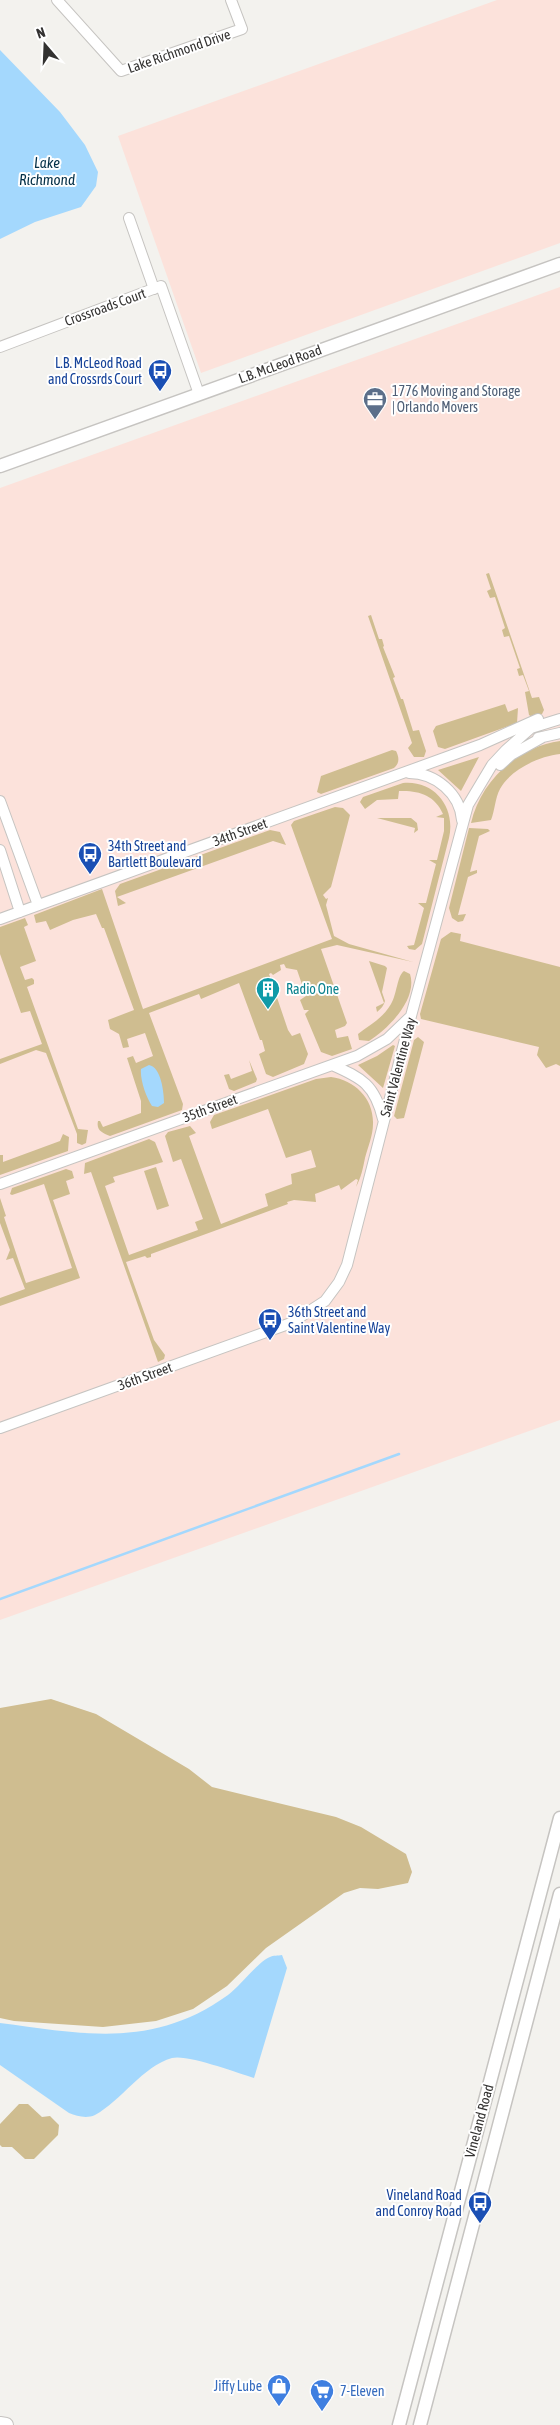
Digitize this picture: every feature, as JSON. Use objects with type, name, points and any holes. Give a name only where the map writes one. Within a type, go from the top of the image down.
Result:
[{"type":"main road","points":[[0,2424],[6,2425]]},
{"type":"street","name":"Lake Richmond Drive","points":[[57,0],[121,71],[242,29],[231,0]]},
{"type":"street","points":[[129,218],[154,289]]},
{"type":"street","name":"L.B. McLeod Road","points":[[0,466],[560,264]]},
{"type":"street","name":"Crossroads Court","points":[[0,347],[161,286],[199,394]]},
{"type":"street","name":"34th Street","points":[[0,919],[406,773],[480,745],[526,723],[560,715]]},
{"type":"street","name":"34th Street","points":[[492,765],[531,728],[560,719]]},
{"type":"street","name":"34th Street","points":[[480,745],[560,733]]},
{"type":"street","name":"Saint Valentine Way","points":[[476,789],[511,755],[543,737]]},
{"type":"street","name":"Saint Valentine Way","points":[[290,1323],[304,1317],[325,1302],[343,1274],[350,1255],[383,1122],[462,824],[476,789],[492,765]]},
{"type":"street","points":[[406,773],[427,775],[448,790],[461,810],[462,824]]},
{"type":"street","points":[[0,802],[38,905]]},
{"type":"street","points":[[0,850],[20,912]]},
{"type":"street","name":"35th Street","points":[[0,1184],[332,1065],[373,1048],[387,1039],[411,1016]]},
{"type":"street","points":[[332,1065],[354,1074],[373,1091],[379,1103],[383,1122]]},
{"type":"street","name":"36th Street","points":[[0,1428],[290,1323]]},
{"type":"street","name":"Vineland Road","points":[[399,2425],[560,1818]]},
{"type":"street","name":"Vineland Road","points":[[420,2425],[560,1894]]},
{"type":"street","points":[[442,2262],[449,2294],[453,2297]]},
{"type":"shaded area","points":[[497,0],[560,0],[560,243],[201,373],[118,136]]},
{"type":"shaded area","points":[[560,287],[560,1420],[0,1620],[0,488]]},
{"type":"shaded area","points":[[489,573],[532,698],[539,697],[544,710],[542,714],[532,717],[529,715],[525,692],[529,691],[523,675],[519,676],[517,669],[520,668],[509,636],[504,637],[502,630],[505,628],[495,597],[490,598],[487,591],[491,589],[486,574]]},
{"type":"shaded area","points":[[371,615],[379,639],[382,639],[383,647],[395,677],[393,678],[401,699],[403,699],[413,731],[419,730],[426,751],[424,757],[414,757],[408,748],[412,743],[368,616]]},
{"type":"shaded area","points":[[505,704],[508,712],[518,708],[517,723],[445,749],[438,747],[433,731],[436,726]]},
{"type":"shaded area","points":[[560,741],[560,754],[552,755],[526,765],[505,782],[498,793],[491,820],[471,823],[483,793],[503,769],[529,750]]},
{"type":"shaded area","points":[[392,750],[396,751],[398,758],[394,768],[321,794],[317,792],[321,776]]},
{"type":"shaded area","points":[[479,757],[461,791],[438,770]]},
{"type":"shaded area","points":[[403,783],[425,786],[441,798],[449,816],[450,827],[449,838],[422,944],[415,950],[409,949],[407,946],[414,945],[424,908],[418,903],[426,903],[436,864],[429,860],[437,860],[444,831],[444,818],[436,817],[443,814],[431,798],[413,792],[399,791],[398,799],[377,800],[365,809],[360,802],[363,797]]},
{"type":"shaded area","points":[[335,807],[343,808],[350,815],[331,887],[323,895],[326,899],[328,898],[326,905],[334,936],[349,944],[413,962],[337,945],[321,949],[347,1023],[345,1026],[335,1030],[337,1038],[348,1036],[352,1049],[332,1056],[321,1052],[305,1014],[309,1010],[304,1010],[300,1000],[306,996],[297,970],[286,968],[284,964],[280,965],[281,970],[273,975],[269,974],[288,1030],[292,1036],[300,1033],[308,1054],[304,1064],[273,1077],[266,1074],[259,1054],[265,1051],[262,1040],[260,1040],[239,983],[201,999],[199,994],[149,1013],[183,1104],[182,1110],[110,1136],[102,1132],[98,1127],[98,1121],[100,1121],[103,1127],[141,1113],[141,1101],[127,1058],[133,1056],[136,1063],[153,1056],[145,1033],[127,1039],[129,1047],[123,1048],[119,1034],[110,1029],[108,1020],[134,1010],[104,928],[102,928],[96,914],[73,920],[50,930],[46,921],[36,923],[34,915],[102,889],[143,1009],[332,939],[291,825],[294,821]]},
{"type":"shaded area","points":[[377,818],[411,818],[417,823],[418,830],[414,833],[415,828]]},
{"type":"shaded area","points":[[469,828],[488,829],[490,831],[479,836],[470,872],[477,870],[477,873],[468,877],[458,915],[466,914],[463,921],[458,922],[452,918],[449,908]]},
{"type":"shaded area","points":[[270,830],[280,832],[286,845],[273,841],[117,897],[126,903],[118,906],[115,891],[120,884]]},
{"type":"shaded area","points":[[25,918],[28,925],[24,927],[36,961],[20,967],[25,980],[32,978],[34,980],[34,984],[27,987],[78,1129],[88,1130],[86,1143],[82,1145],[77,1143],[77,1134],[46,1053],[36,1050],[0,1064],[0,1059],[42,1044],[30,1011],[21,1013],[0,954],[0,927]]},
{"type":"shaded area","points":[[451,932],[461,934],[460,941],[560,967],[560,1066],[556,1064],[546,1068],[537,1055],[539,1047],[421,1019],[420,1014],[441,939]]},
{"type":"shaded area","points":[[369,961],[387,968],[382,992],[384,1003]]},
{"type":"shaded area","points":[[404,971],[410,974],[411,984],[406,1003],[377,1036],[369,1041],[359,1040],[358,1034],[388,1009]]},
{"type":"shaded area","points":[[384,1003],[382,1007],[377,1012],[376,1007]]},
{"type":"shaded area","points":[[418,1037],[424,1042],[404,1118],[397,1119],[394,1116],[414,1040]]},
{"type":"shaded area","points":[[393,1045],[395,1046],[383,1088],[358,1065],[377,1056]]},
{"type":"shaded area","points":[[249,1060],[257,1079],[256,1082],[234,1091],[229,1089],[224,1075],[229,1074],[231,1079],[252,1071]]},
{"type":"shaded area","points":[[331,1077],[348,1082],[361,1092],[370,1107],[372,1115],[373,1128],[371,1137],[362,1173],[356,1187],[358,1180],[356,1179],[341,1190],[339,1185],[315,1194],[316,1202],[294,1200],[287,1202],[288,1204],[151,1254],[151,1257],[147,1258],[145,1256],[126,1262],[154,1340],[165,1355],[164,1359],[158,1362],[91,1172],[84,1174],[85,1163],[149,1139],[155,1142],[163,1162],[113,1177],[115,1182],[105,1186],[129,1255],[198,1230],[195,1222],[203,1219],[181,1159],[173,1162],[165,1136],[168,1132],[190,1126],[196,1133],[189,1136],[221,1224],[268,1206],[265,1194],[292,1184],[291,1174],[316,1167],[311,1150],[286,1158],[268,1109],[212,1129],[210,1122],[214,1115],[316,1079]]},
{"type":"shaded area","points":[[63,1134],[69,1137],[68,1151],[0,1175],[0,1155],[3,1155],[3,1162],[60,1141]]},
{"type":"shaded area","points":[[156,1167],[169,1206],[157,1210],[144,1171]]},
{"type":"shaded area","points":[[66,1169],[72,1171],[74,1178],[66,1181],[70,1194],[53,1200],[80,1278],[0,1306],[0,1298],[25,1289],[13,1258],[6,1260],[10,1250],[0,1223],[0,1198],[6,1216],[4,1217],[26,1283],[72,1268],[44,1184],[12,1195],[10,1194],[12,1188]]},
{"type":"shaded area","points":[[51,1699],[96,1714],[189,1769],[212,1787],[336,1817],[361,1827],[406,1854],[412,1872],[408,1883],[378,1889],[360,1888],[344,1893],[266,1948],[227,1986],[193,2009],[156,2021],[103,2027],[14,2021],[0,2018],[0,1708]]},
{"type":"shaded area","points":[[19,2104],[28,2104],[42,2117],[50,2116],[59,2125],[58,2135],[34,2159],[25,2159],[12,2147],[2,2147],[0,2145],[0,2124]]},
{"type":"water","name":"Lake Richmond","points":[[0,50],[60,112],[85,145],[98,172],[96,186],[81,207],[35,222],[0,239]]},
{"type":"water","points":[[149,1065],[159,1075],[162,1087],[164,1103],[158,1107],[152,1106],[142,1083],[141,1069]]},
{"type":"water","points":[[282,1955],[287,1968],[254,2078],[200,2061],[172,2058],[151,2068],[105,2109],[95,2115],[85,2117],[69,2113],[0,2065],[0,2023],[89,2033],[145,2030],[173,2024],[200,2012],[228,1995],[266,1959]]},
{"type":"waterway","points":[[0,1599],[399,1454]]},
{"type":"place","name":"L.B. McLeod Road and Crossrds Court","points":[[160,392]]},
{"type":"place","name":"1776 Moving and Storage | Orlando Movers","points":[[375,420]]},
{"type":"place","name":"34th Street and Bartlett Boulevard","points":[[90,875]]},
{"type":"place","name":"Radio One","points":[[268,1010]]},
{"type":"place","name":"36th Street and Saint Valentine Way","points":[[270,1341]]},
{"type":"place","name":"Vineland Road and Conroy Road","points":[[480,2224]]},
{"type":"place","name":"Jiffy Lube","points":[[279,2407]]},
{"type":"place","name":"7-Eleven","points":[[322,2412]]}]
